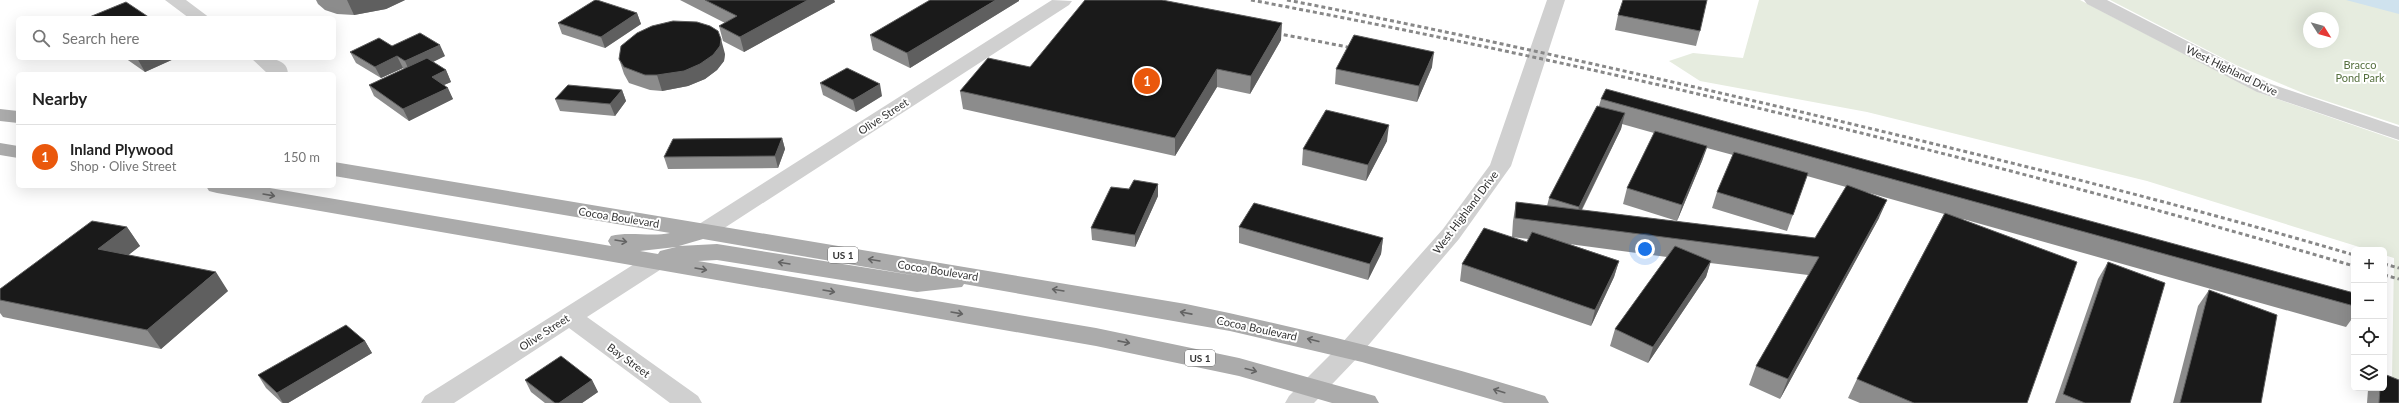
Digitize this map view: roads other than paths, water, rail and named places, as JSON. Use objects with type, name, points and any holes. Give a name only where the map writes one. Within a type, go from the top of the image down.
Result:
[{"type":"main road","points":[[0,114],[16,117]]},
{"type":"main road","points":[[0,149],[16,152]]},
{"type":"main road","name":"Cocoa Boulevard","points":[[336,169],[989,279],[1265,328],[1443,374],[1536,403]]},
{"type":"main road","name":"US 1","points":[[228,188],[655,262],[1096,336],[1177,352],[1305,395],[1366,403]]},
{"type":"main road","points":[[332,206],[420,208],[645,245],[676,241],[704,231]]},
{"type":"main road","points":[[655,262],[679,254],[717,252],[917,284],[989,279]]},
{"type":"street","points":[[174,0],[198,16]]},
{"type":"street","name":"West Highland Drive","points":[[1305,395],[1351,349],[1451,234],[1500,166],[1556,0]]},
{"type":"street","name":"West Highland Drive","points":[[2093,0],[2264,88],[2399,134]]},
{"type":"street","name":"Olive Street","points":[[704,231],[1063,1]]},
{"type":"street","points":[[263,60],[278,70],[278,72]]},
{"type":"street","name":"Olive Street","points":[[434,403],[655,262]]},
{"type":"street","name":"Bay Street","points":[[570,316],[690,403]]},
{"type":"water","points":[[2346,0],[2399,0],[2399,14]]},
{"type":"railway","points":[[1251,0],[1529,56],[1806,120],[2081,190],[2351,265]]},
{"type":"railway","points":[[1287,0],[1559,56],[1831,119],[2224,218],[2351,254]]},
{"type":"railway","points":[[1270,32],[1358,49]]},
{"type":"railway","points":[[2387,265],[2399,268]]},
{"type":"railway","points":[[2387,276],[2399,279]]},
{"type":"place","name":"Inland Plywood","points":[[1147,81]]},
{"type":"park label","name":"Bracco Pond Park","points":[[2360,70]]}]
